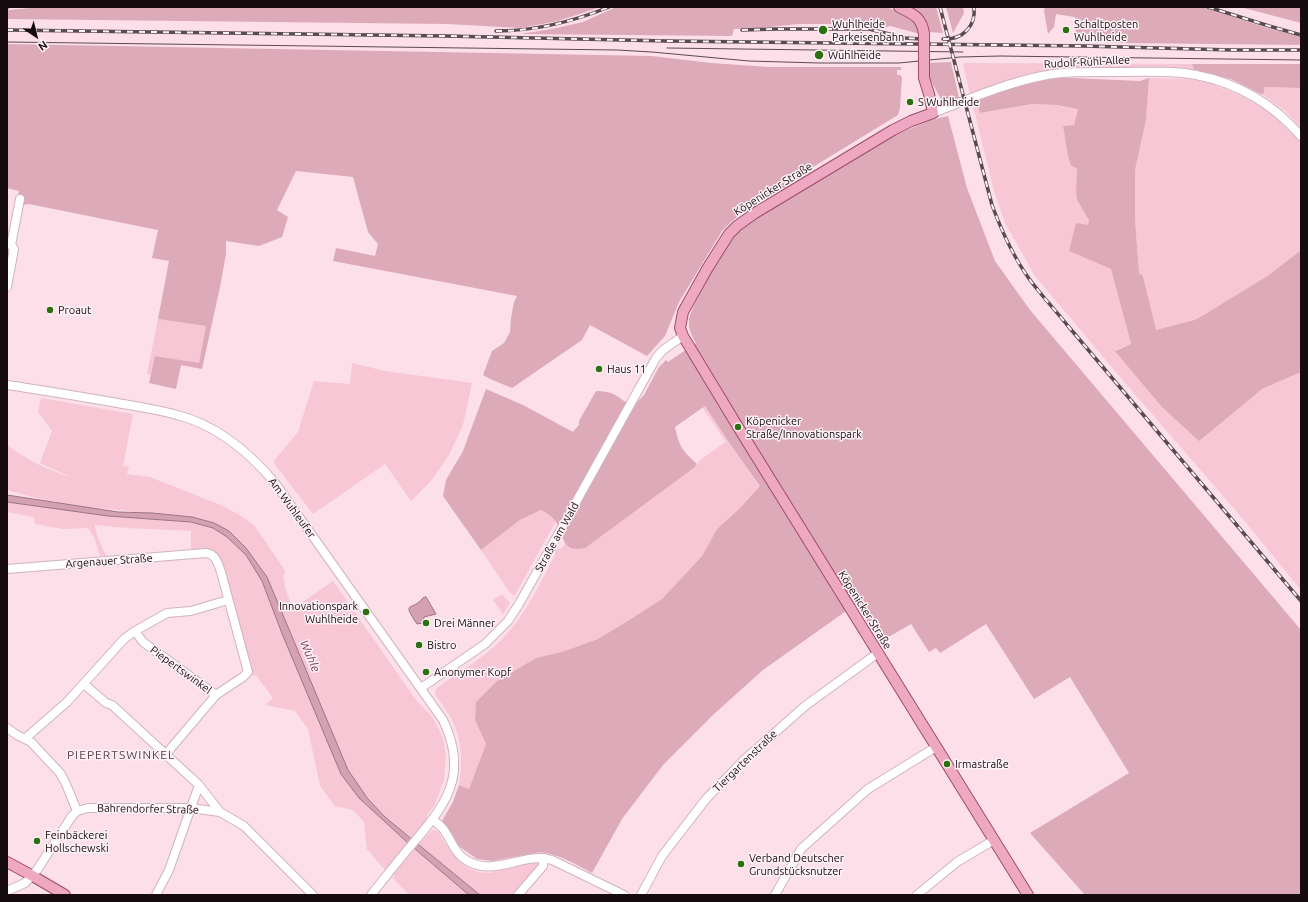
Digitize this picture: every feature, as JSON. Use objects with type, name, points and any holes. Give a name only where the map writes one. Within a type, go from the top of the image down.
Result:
[{"type":"main road","points":[[899,7],[916,16],[923,26],[924,78],[933,113]]},
{"type":"main road","name":"Köpenicker Straße","points":[[933,113],[893,130],[755,213],[737,226],[723,243],[683,312],[680,328],[683,336],[1028,895]]},
{"type":"main road","points":[[7,862],[65,895]]},
{"type":"street","name":"Rudolf-Rühl-Allee","points":[[933,113],[1017,82],[1041,76],[1061,73],[1088,72],[1173,72],[1195,74],[1244,91],[1261,100],[1301,136]]},
{"type":"street","points":[[7,287],[14,249],[11,245],[20,199]]},
{"type":"street","name":"Straße am Wald","points":[[421,688],[486,644],[508,621],[519,604],[658,355],[683,336]]},
{"type":"street","name":"Am Wuhleufer","points":[[7,384],[144,407],[178,415],[196,422],[228,439],[252,458],[275,483],[421,688],[443,720],[451,740],[454,758],[452,783],[443,805],[433,820],[370,895]]},
{"type":"street","name":"Argenauer Straße","points":[[7,569],[210,554]]},
{"type":"street","name":"Piepertswinkel","points":[[135,630],[143,642],[216,695],[243,678],[248,672],[219,566],[216,559],[210,554]]},
{"type":"street","points":[[26,739],[67,702],[124,639],[135,630],[167,613],[191,612],[228,600]]},
{"type":"street","name":"Tiergartenstraße","points":[[641,895],[665,851],[710,794],[744,760],[805,706],[878,653]]},
{"type":"street","points":[[84,684],[106,703],[112,705],[199,785],[220,812]]},
{"type":"street","points":[[166,754],[216,695]]},
{"type":"street","points":[[7,728],[31,742],[60,773],[77,811],[57,838],[37,870],[25,883],[7,891]]},
{"type":"street","points":[[775,895],[801,849],[868,789],[936,747]]},
{"type":"street","points":[[156,895],[168,870],[199,785]]},
{"type":"street","name":"Bahrendorfer Straße","points":[[77,811],[88,808],[191,808],[220,812],[244,826],[313,895]]},
{"type":"street","points":[[433,820],[445,832],[454,848],[463,858],[474,864],[496,867],[544,858],[558,862],[619,894]]},
{"type":"street","points":[[917,895],[957,862],[994,840]]},
{"type":"street","points":[[518,895],[543,866],[544,858]]},
{"type":"shaded area","points":[[44,7],[601,7],[558,21],[521,28],[447,24],[7,19],[7,10]]},
{"type":"shaded area","name":"Wuhlheide","points":[[616,7],[888,7],[917,24],[920,34],[890,26],[880,29],[844,24],[799,24],[734,29],[732,36],[520,34],[583,22]]},
{"type":"shaded area","points":[[906,7],[936,7],[943,33],[929,32],[927,23]]},
{"type":"shaded area","points":[[946,7],[963,7],[964,13],[953,33]]},
{"type":"shaded area","points":[[1045,7],[1202,7],[1267,28],[1301,36],[1301,45],[1076,41],[1075,17],[1056,14],[1054,27],[1048,34],[1044,10]]},
{"type":"shaded area","points":[[1240,7],[1301,7],[1301,23]]},
{"type":"shaded area","name":"Wuhlheide","points":[[7,44],[652,56],[711,63],[769,67],[901,67],[901,70],[897,70],[897,75],[901,75],[902,77],[900,108],[898,115],[813,167],[787,186],[746,210],[722,231],[679,302],[665,336],[647,356],[590,325],[582,340],[512,388],[490,379],[483,375],[492,351],[504,343],[510,332],[514,302],[517,296],[333,261],[336,248],[375,256],[378,244],[368,232],[353,177],[296,171],[277,210],[288,217],[282,237],[259,246],[226,241],[226,254],[220,287],[202,369],[181,365],[176,389],[149,383],[155,356],[199,363],[206,326],[158,319],[169,261],[152,258],[158,230],[29,204],[16,206],[19,191],[7,188]]},
{"type":"shaded area","points":[[951,62],[959,98],[946,102],[942,101],[929,77],[928,63]]},
{"type":"shaded area","points":[[963,63],[1192,64],[1194,70],[1144,67],[1129,69],[1107,68],[1046,71],[1014,79],[970,95]]},
{"type":"shaded area","points":[[1192,64],[1301,64],[1301,88],[1265,87],[1263,95],[1231,79],[1194,70]]},
{"type":"shaded area","points":[[1049,78],[1140,81],[1149,78],[1146,120],[1135,170],[1135,219],[1139,273],[1143,276],[1156,330],[1194,320],[1202,316],[1269,275],[1301,250],[1301,372],[1262,389],[1199,441],[1162,407],[1115,351],[1131,344],[1111,269],[1069,251],[1076,223],[1088,225],[1089,220],[1077,200],[1077,168],[1071,166],[1063,126],[1074,125],[1078,109],[1057,105],[1032,104],[980,113],[977,101],[1019,85]]},
{"type":"shaded area","points":[[1149,78],[1189,79],[1209,83],[1241,96],[1267,110],[1301,142],[1301,250],[1269,275],[1202,316],[1185,323],[1156,331],[1143,276],[1139,274],[1135,219],[1135,170],[1146,120]]},
{"type":"shaded area","points":[[1265,87],[1301,88],[1301,127],[1285,111],[1263,95]]},
{"type":"shaded area","points":[[977,100],[981,113],[1032,104],[1057,105],[1078,109],[1074,125],[1063,126],[1071,166],[1077,167],[1077,200],[1089,219],[1088,225],[1069,251],[1111,269],[1131,344],[1115,350],[1260,390],[1301,372],[1301,590],[1243,519],[1035,276],[1005,223],[994,191],[972,102]]},
{"type":"shaded area","points":[[948,116],[967,188],[995,261],[1030,310],[1301,630],[1301,895],[1085,895],[1030,833],[1129,773],[1070,677],[1034,699],[986,624],[940,653],[936,648],[929,652],[911,624],[880,642],[856,604],[763,670],[714,714],[663,765],[622,819],[592,873],[561,857],[540,852],[492,861],[477,859],[456,844],[449,830],[442,821],[453,802],[459,785],[469,789],[486,744],[475,720],[476,702],[497,681],[536,658],[562,652],[598,639],[662,599],[702,556],[717,529],[740,508],[760,486],[705,406],[675,427],[680,444],[685,452],[697,464],[695,467],[585,548],[577,549],[567,546],[555,520],[541,510],[520,520],[481,550],[443,496],[446,480],[463,451],[486,389],[523,405],[573,432],[579,425],[579,421],[596,391],[609,392],[626,402],[636,403],[644,395],[659,367],[666,360],[668,362],[696,343],[689,327],[691,314],[715,266],[738,232],[755,219],[895,135],[931,120]]},
{"type":"shaded area","points":[[158,319],[206,326],[199,364],[156,356],[151,375],[147,374]]},
{"type":"shaded area","points":[[352,363],[385,371],[472,383],[463,425],[449,455],[432,480],[411,501],[385,464],[313,514],[273,462],[298,432],[314,381],[350,384]]},
{"type":"shaded area","points":[[41,398],[133,414],[123,466],[129,467],[127,474],[150,477],[223,506],[254,525],[286,572],[283,575],[286,591],[293,609],[333,581],[416,700],[433,718],[443,738],[446,757],[444,780],[434,806],[427,815],[427,820],[412,838],[385,817],[368,799],[348,770],[267,577],[246,548],[229,532],[214,523],[192,517],[86,507],[40,499],[7,490],[7,445],[38,464],[71,477],[40,463],[52,431],[38,412]]},
{"type":"shaded area","points":[[705,406],[760,486],[740,508],[717,529],[702,556],[662,599],[598,639],[562,652],[536,658],[497,681],[476,702],[475,720],[486,744],[469,789],[459,785],[461,750],[455,726],[435,694],[436,689],[484,656],[507,634],[523,613],[537,590],[555,555],[555,550],[561,549],[566,543],[569,548],[695,467],[700,460],[726,442],[702,407]]},
{"type":"shaded area","points":[[7,495],[118,512],[152,513],[192,517],[214,523],[229,531],[246,548],[267,577],[348,770],[368,799],[385,817],[480,895],[469,895],[408,843],[359,798],[341,774],[283,636],[262,581],[246,555],[227,537],[213,528],[191,522],[108,516],[7,502]]},
{"type":"shaded area","points":[[7,502],[108,516],[191,522],[213,528],[227,537],[246,555],[262,581],[283,636],[341,774],[359,798],[408,843],[385,870],[367,849],[364,822],[353,810],[335,806],[320,786],[308,729],[295,711],[265,705],[273,698],[256,675],[253,676],[221,564],[219,560],[191,552],[191,531],[95,525],[97,535],[106,556],[100,556],[94,537],[88,528],[63,529],[35,524],[34,517],[7,512]]},
{"type":"shaded area","points":[[541,510],[556,521],[515,595],[513,595],[510,593],[481,550],[520,520]]},
{"type":"shaded area","points":[[502,594],[510,603],[503,614],[493,600]]},
{"type":"shaded area","points":[[426,597],[436,614],[424,617],[423,623],[417,624],[409,609]]},
{"type":"shaded area","points":[[434,830],[439,832],[448,848],[460,862],[466,867],[482,872],[492,873],[492,861],[540,852],[547,853],[541,866],[519,895],[480,895],[419,844],[430,832]]},
{"type":"shaded area","points":[[415,849],[469,895],[409,895],[393,878],[395,876],[394,874]]},
{"type":"tram line","points":[[7,42],[617,50],[749,61],[819,63],[899,63],[960,57],[1000,56],[1301,60]]},
{"type":"tram line","points":[[667,48],[963,52]]},
{"type":"railway","points":[[496,31],[511,31],[554,25],[609,7]]},
{"type":"railway","points":[[940,7],[992,205],[1004,235],[1019,263],[1044,298],[1301,601]]},
{"type":"railway","points":[[943,39],[957,37],[967,30],[973,20],[974,7]]},
{"type":"railway","points":[[1208,7],[1301,35]]},
{"type":"railway","points":[[742,30],[869,29],[905,38],[921,39]]},
{"type":"railway","points":[[7,30],[1301,50]]},
{"type":"place","name":"Wuhlheide Parkeisenbahn","points":[[823,30]]},
{"type":"place","name":"Schaltposten Wuhlheide","points":[[1066,30]]},
{"type":"place","name":"Wuhlheide","points":[[819,55]]},
{"type":"place","name":"S Wuhlheide","points":[[910,102]]},
{"type":"place","name":"Proaut","points":[[50,310]]},
{"type":"place","name":"Haus 11","points":[[599,369]]},
{"type":"place","name":"Köpenicker Straße/Innovationspark","points":[[738,427]]},
{"type":"place","name":"Innovationspark Wuhlheide","points":[[366,612]]},
{"type":"place","name":"Drei Männer","points":[[426,623]]},
{"type":"place","name":"Bistro","points":[[419,645]]},
{"type":"place","name":"Anonymer Kopf","points":[[426,672]]},
{"type":"place","name":"Irmastraße","points":[[947,764]]},
{"type":"place","name":"Feinbäckerei Hollschewski","points":[[37,841]]},
{"type":"place","name":"Verband Deutscher Grundstücksnutzer","points":[[741,864]]},
{"type":"district","name":"PIEPERTSWINKEL","points":[[121,755]]},
{"type":"water label","name":"Wuhle","points":[[310,656]]}]
